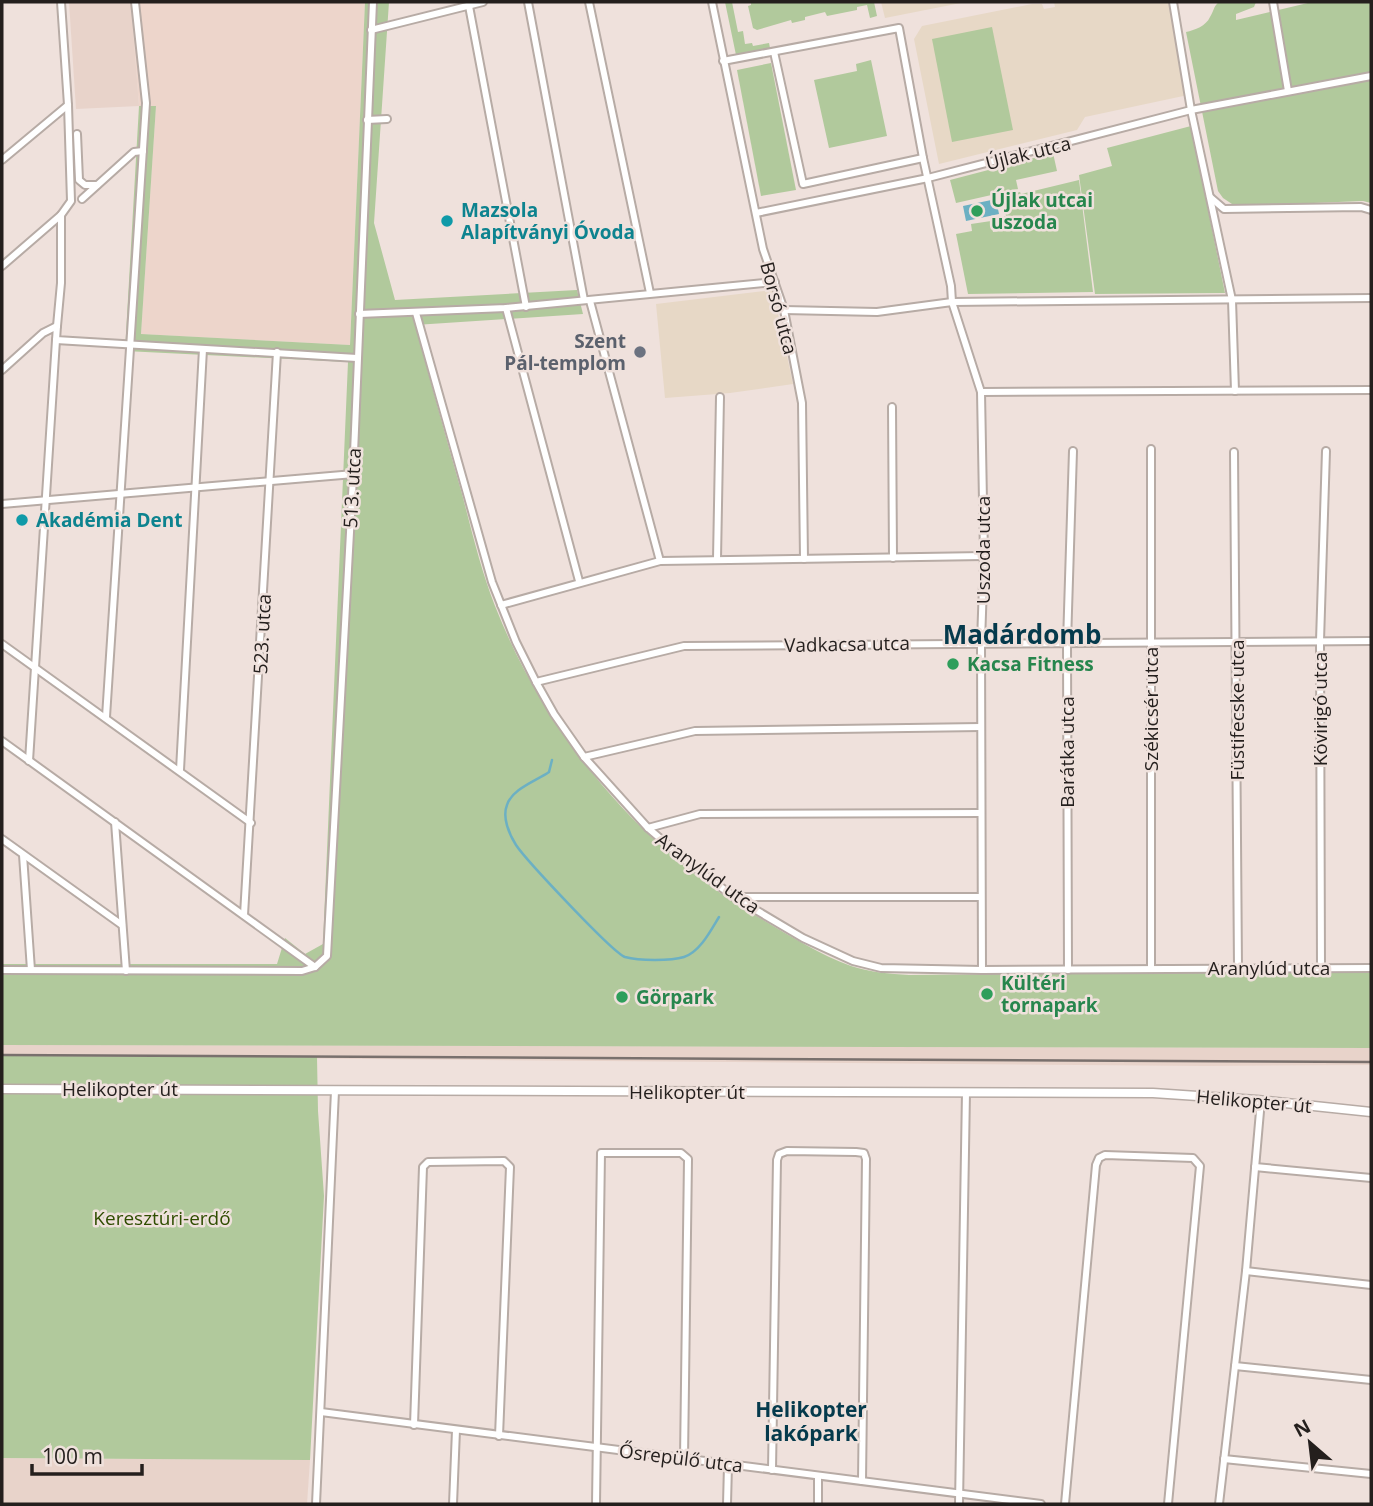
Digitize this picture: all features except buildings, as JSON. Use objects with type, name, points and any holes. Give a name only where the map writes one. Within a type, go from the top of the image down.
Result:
[{"type":"street","points":[[2,266],[61,215],[71,201],[61,2]]},
{"type":"street","points":[[106,717],[146,103],[135,2]]},
{"type":"street","name":"513. utca","points":[[315,967],[327,956],[330,941],[354,474],[373,2]]},
{"type":"street","points":[[372,30],[483,2]]},
{"type":"street","points":[[528,2],[587,301],[660,561]]},
{"type":"street","points":[[589,2],[650,293]]},
{"type":"street","name":"Borsó utca","points":[[712,2],[763,249],[784,310],[802,403],[804,559]]},
{"type":"street","points":[[1173,2],[1191,110],[1232,300],[1235,391]]},
{"type":"street","points":[[1273,2],[1288,91]]},
{"type":"street","points":[[469,6],[526,307]]},
{"type":"street","points":[[723,61],[899,29],[928,178]]},
{"type":"street","points":[[774,52],[803,184],[923,158]]},
{"type":"street","name":"Újlak utca","points":[[756,213],[928,178],[1191,110],[1371,76]]},
{"type":"street","points":[[2,160],[68,105]]},
{"type":"street","points":[[367,120],[387,119]]},
{"type":"street","points":[[77,134],[79,180],[85,185],[97,185]]},
{"type":"street","points":[[82,198],[134,152],[144,151]]},
{"type":"street","name":"Uszoda utca","points":[[928,178],[951,286],[951,302],[981,393],[985,556],[981,642],[982,970]]},
{"type":"street","points":[[1210,197],[1217,206],[1224,209],[1361,207],[1371,210]]},
{"type":"street","points":[[29,761],[61,283],[61,215]]},
{"type":"street","points":[[359,314],[526,307],[775,282]]},
{"type":"street","points":[[784,310],[877,312],[951,302],[1371,298]]},
{"type":"street","points":[[506,308],[579,581]]},
{"type":"street","name":"Aranylúd utca","points":[[416,313],[484,558],[501,605],[536,682],[584,757],[648,828],[734,897],[803,938],[853,961],[881,968],[1371,968]]},
{"type":"street","points":[[2,370],[43,333],[57,326]]},
{"type":"street","points":[[56,340],[357,358]]},
{"type":"street","points":[[180,770],[203,349]]},
{"type":"street","name":"523. utca","points":[[244,915],[277,352]]},
{"type":"street","points":[[981,393],[1371,390]]},
{"type":"street","points":[[717,559],[720,397]]},
{"type":"street","points":[[892,407],[893,558]]},
{"type":"street","name":"Székicsér utca","points":[[1151,449],[1152,969]]},
{"type":"street","name":"Barátka utca","points":[[1068,970],[1067,643],[1073,451]]},
{"type":"street","name":"Kövirigó utca","points":[[1321,968],[1320,641],[1326,451]]},
{"type":"street","name":"Füstifecske utca","points":[[1234,453],[1238,968]]},
{"type":"street","points":[[2,504],[354,474]]},
{"type":"street","points":[[501,605],[579,581],[660,561],[985,556]]},
{"type":"street","name":"Vadkacsa utca","points":[[536,682],[684,646],[1371,641]]},
{"type":"street","points":[[2,644],[251,822]]},
{"type":"street","points":[[584,757],[695,731],[981,727]]},
{"type":"street","points":[[2,741],[315,967]]},
{"type":"street","points":[[648,828],[700,814],[981,813]]},
{"type":"street","points":[[115,822],[126,971]]},
{"type":"street","points":[[2,839],[122,925]]},
{"type":"street","points":[[23,855],[31,970]]},
{"type":"street","points":[[734,897],[981,897]]},
{"type":"street","points":[[2,970],[302,971],[315,967]]},
{"type":"street","name":"Helikopter út","points":[[2,1089],[1153,1093],[1261,1100],[1371,1112]]},
{"type":"street","points":[[316,1504],[335,1091]]},
{"type":"street","points":[[959,1504],[966,1092]]},
{"type":"street","points":[[1219,1504],[1246,1271],[1261,1100]]},
{"type":"street","points":[[772,1470],[777,1160],[779,1154],[787,1151],[856,1152],[864,1153],[866,1159],[862,1481]]},
{"type":"street","points":[[596,1504],[601,1153],[681,1153],[688,1159],[684,1458]]},
{"type":"street","points":[[1065,1504],[1096,1165],[1099,1158],[1105,1155],[1193,1158],[1200,1166],[1168,1504]]},
{"type":"street","points":[[414,1425],[423,1167],[428,1162],[503,1161],[510,1167],[499,1436]]},
{"type":"street","points":[[1255,1167],[1371,1178]]},
{"type":"street","points":[[1246,1271],[1371,1285]]},
{"type":"street","points":[[1235,1366],[1371,1380]]},
{"type":"street","name":"Ősrepülő utca","points":[[321,1412],[1041,1504]]},
{"type":"street","points":[[453,1504],[456,1430]]},
{"type":"street","points":[[1224,1459],[1371,1474]]},
{"type":"street","points":[[727,1504],[728,1465]]},
{"type":"street","points":[[818,1477],[818,1504]]},
{"type":"shaded area","points":[[69,2],[131,2],[139,106],[76,109]]},
{"type":"shaded area","points":[[131,2],[365,2],[350,345],[141,334],[156,106],[139,106]]},
{"type":"shaded area","points":[[881,2],[966,2],[885,18]]},
{"type":"shaded area","points":[[1054,2],[1168,2],[1188,95],[1085,117],[1077,130],[939,164],[914,39],[922,26],[1032,4],[1042,4],[1044,9],[1055,7]]},
{"type":"shaded area","points":[[773,290],[793,384],[665,398],[656,304]]},
{"type":"shaded area","points":[[2,1045],[1371,1048],[1371,1065],[2,1056]]},
{"type":"shaded area","points":[[2,1458],[310,1460],[307,1504],[2,1504]]},
{"type":"green space","points":[[365,2],[389,2],[374,223],[395,300],[577,290],[583,314],[415,325],[481,565],[515,652],[568,740],[599,781],[633,819],[711,886],[801,942],[851,966],[909,975],[1371,971],[1371,1048],[2,1045],[2,964],[277,964],[285,938],[305,954],[323,944],[348,362],[125,351],[139,106],[156,106],[141,334],[350,345]]},
{"type":"green space","points":[[725,2],[732,2],[738,32],[743,31],[745,44],[752,43],[753,46],[769,43],[770,48],[736,55]]},
{"type":"green space","points":[[751,2],[874,2],[877,16],[870,18],[867,5],[857,7],[857,10],[827,16],[825,12],[805,17],[805,20],[792,23],[791,20],[757,30],[753,28],[748,6]]},
{"type":"green space","points":[[1219,2],[1256,2],[1254,7],[1236,14],[1236,20],[1312,2],[1371,2],[1371,203],[1363,201],[1235,206],[1223,198],[1218,191],[1186,32],[1206,23]]},
{"type":"green space","points":[[992,27],[1013,130],[952,142],[932,39]]},
{"type":"green space","points":[[871,60],[887,136],[829,148],[814,80],[857,71],[856,64]]},
{"type":"green space","points":[[771,63],[796,190],[761,196],[737,70]]},
{"type":"green space","points":[[1191,126],[1225,293],[1095,294],[1079,175],[1112,166],[1107,148]]},
{"type":"green space","points":[[1053,153],[1057,171],[1016,180],[1018,189],[956,203],[950,180]]},
{"type":"green space","points":[[1079,180],[1093,292],[968,294],[956,234],[972,231],[971,224],[991,221],[993,232],[1000,231],[998,218],[1006,216],[1002,196]]},
{"type":"green space","name":"Keresztúri-erdő","points":[[2,1056],[317,1057],[324,1196],[310,1460],[2,1458]]},
{"type":"water","points":[[996,199],[999,214],[966,221],[963,206]]},
{"type":"waterway","points":[[552,760],[549,772],[519,790],[510,799],[505,815],[507,825],[513,841],[523,854],[604,940],[625,957],[646,960],[684,957],[700,946],[719,917]]},
{"type":"railway","points":[[2,1055],[1371,1062]]},
{"type":"place","name":"Újlak utcai uszoda","points":[[977,211]]},
{"type":"place","name":"Mazsola Alapítványi Óvoda","points":[[447,221]]},
{"type":"place","name":"Szent Pál-templom","points":[[640,352]]},
{"type":"place","name":"Akadémia Dent","points":[[22,520]]},
{"type":"place","name":"Kacsa Fitness","points":[[953,664]]},
{"type":"place","name":"Kültéri tornapark","points":[[987,994]]},
{"type":"place","name":"Görpark","points":[[622,997]]},
{"type":"district","name":"Madárdomb","points":[[1022,635]]},
{"type":"district","name":"Helikopter lakópark","points":[[811,1422]]}]
